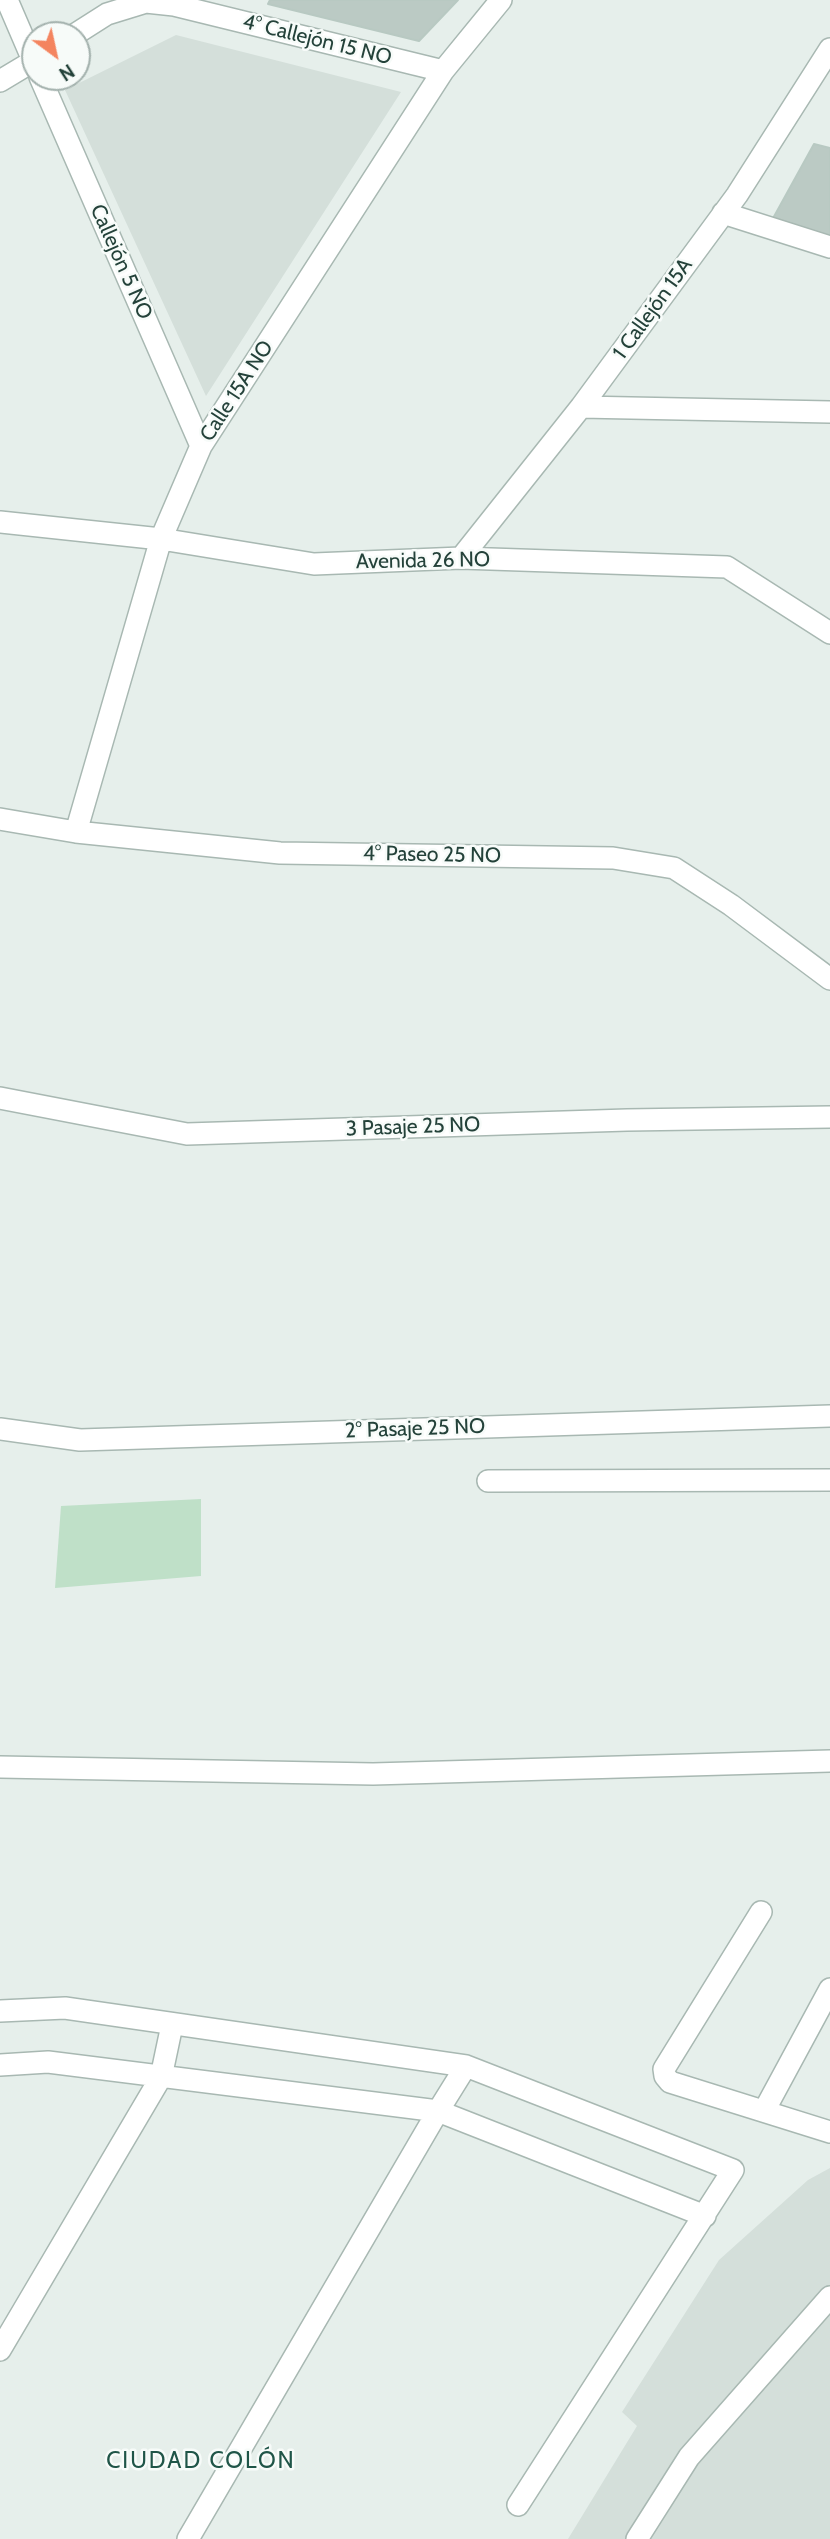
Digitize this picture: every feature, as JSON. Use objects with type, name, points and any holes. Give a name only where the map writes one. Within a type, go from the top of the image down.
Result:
[{"type":"street","name":"Callejón 5 NO","points":[[6,0],[21,33]]},
{"type":"street","name":"Calle 15A NO","points":[[76,832],[161,539],[201,446],[443,71],[501,0]]},
{"type":"street","name":"4° Callejón 15 NO","points":[[91,24],[107,14],[146,2],[174,5],[443,71]]},
{"type":"street","name":"1 Callejón 15A","points":[[461,558],[581,407],[737,195],[830,49]]},
{"type":"street","points":[[0,81],[21,72]]},
{"type":"street","name":"Callejón 5 NO","points":[[47,91],[201,446]]},
{"type":"street","points":[[723,213],[830,247]]},
{"type":"street","points":[[581,407],[830,412]]},
{"type":"street","name":"Avenida 26 NO","points":[[0,522],[161,539],[314,564],[461,558],[727,567],[830,633]]},
{"type":"street","name":"4° Paseo 25 NO","points":[[0,819],[76,832],[280,853],[613,858],[674,868],[731,905],[830,979]]},
{"type":"street","name":"3 Pasaje 25 NO","points":[[3,1098],[187,1134],[830,1117]]},
{"type":"street","name":"2° Pasaje 25 NO","points":[[0,1429],[80,1440],[830,1416]]},
{"type":"street","points":[[488,1481],[830,1480]]},
{"type":"street","points":[[0,1767],[373,1774],[830,1761]]},
{"type":"street","points":[[761,1912],[664,2069],[665,2076],[670,2082],[830,2132]]},
{"type":"street","points":[[764,2110],[830,1989]]},
{"type":"street","points":[[0,2011],[65,2008],[466,2066],[733,2170],[518,2505]]},
{"type":"street","points":[[0,2350],[161,2077],[172,2025]]},
{"type":"street","points":[[0,2065],[48,2062],[438,2110],[705,2216]]},
{"type":"street","points":[[188,2539],[466,2066]]},
{"type":"street","points":[[637,2539],[689,2457],[830,2297]]},
{"type":"shaded area","points":[[176,35],[401,92],[206,396],[65,91],[91,91],[91,77]]},
{"type":"shaded area","points":[[830,2168],[830,2539],[568,2539],[637,2426],[622,2412],[719,2260],[808,2180]]},
{"type":"green space","points":[[201,1499],[201,1576],[55,1588],[61,1506]]},
{"type":"building","points":[[270,0],[458,0],[419,41],[268,4]]},
{"type":"building","points":[[814,144],[830,148],[830,238],[771,222]]},
{"type":"district","name":"CIUDAD COLÓN","points":[[201,2461]]}]
